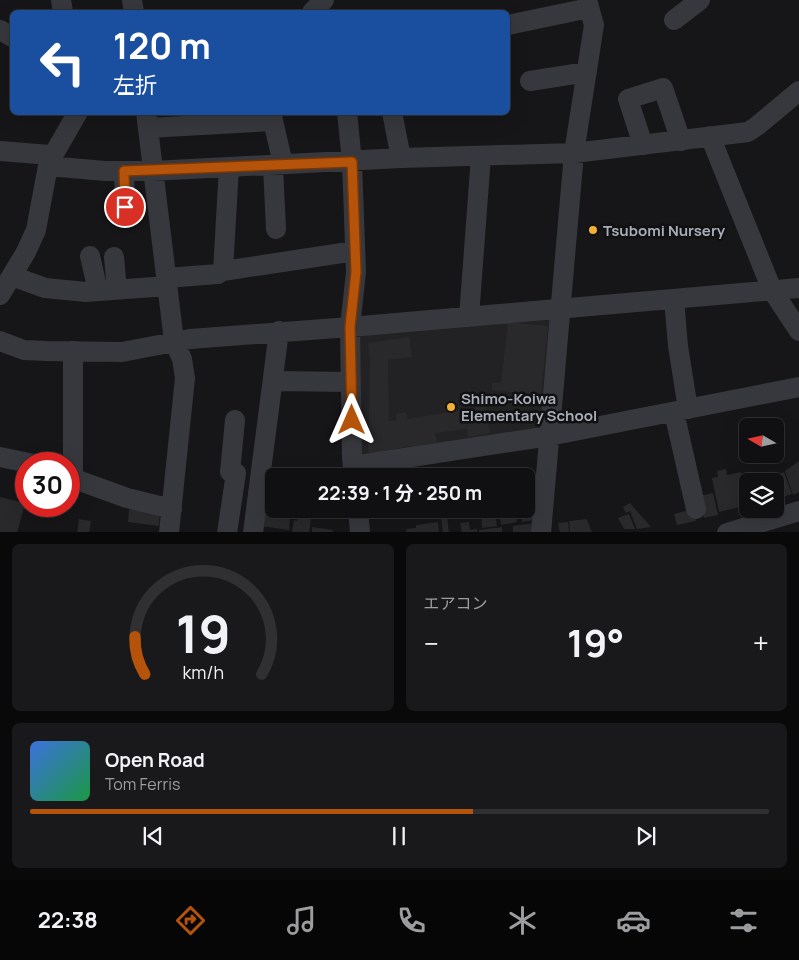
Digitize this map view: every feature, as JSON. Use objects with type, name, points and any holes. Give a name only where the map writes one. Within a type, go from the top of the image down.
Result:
[{"type":"street","points":[[314,10],[324,0]]},
{"type":"street","points":[[674,20],[700,0]]},
{"type":"street","points":[[510,24],[588,4],[594,25],[574,153],[541,532]]},
{"type":"street","points":[[530,81],[587,72]]},
{"type":"street","points":[[643,145],[628,99],[663,88],[681,140]]},
{"type":"street","points":[[0,151],[49,161],[124,171],[352,162],[401,158],[574,153],[748,132],[799,90]]},
{"type":"street","points":[[0,295],[26,252],[36,230],[49,161],[76,115]]},
{"type":"street","points":[[347,115],[352,162],[356,251],[356,272],[350,327],[354,468]]},
{"type":"street","points":[[393,115],[401,158]]},
{"type":"street","points":[[169,532],[185,378],[182,359],[174,341],[147,120],[272,117],[278,165],[276,229]]},
{"type":"street","points":[[710,136],[772,290],[799,331]]},
{"type":"street","points":[[469,317],[481,156]]},
{"type":"street","points":[[223,271],[229,167]]},
{"type":"street","points":[[124,171],[125,207]]},
{"type":"street","points":[[12,276],[46,288],[86,292],[108,291],[356,251]]},
{"type":"street","points":[[90,256],[108,291]]},
{"type":"street","points":[[108,291],[114,258]]},
{"type":"street","points":[[0,342],[24,350],[122,352],[174,341],[279,331],[350,327],[799,288]]},
{"type":"street","points":[[674,299],[681,410],[696,508]]},
{"type":"street","points":[[253,532],[279,331]]},
{"type":"street","points":[[71,452],[73,352]]},
{"type":"street","points":[[273,381],[352,382]]},
{"type":"street","points":[[371,468],[549,436],[799,387]]},
{"type":"street","points":[[227,532],[236,473],[230,472],[235,420]]},
{"type":"street","points":[[0,457],[15,460]]},
{"type":"street","points":[[80,481],[127,498],[172,509]]},
{"type":"street","points":[[734,532],[799,510]]},
{"type":"street","points":[[359,518],[360,532]]},
{"type":"shaded area","name":"Shimo-Koiwa Elementary School","points":[[550,315],[543,432],[361,460],[359,332]]},
{"type":"building","points":[[508,322],[548,326],[541,395],[492,390],[492,383],[501,383]]},
{"type":"building","points":[[409,337],[412,357],[388,360],[389,421],[397,420],[396,414],[406,412],[407,419],[486,406],[490,433],[468,437],[467,429],[435,433],[437,443],[424,445],[412,450],[411,446],[390,450],[391,454],[370,457],[368,449],[370,363],[368,343]]},
{"type":"building","points":[[799,461],[799,492],[793,495],[785,471]]},
{"type":"building","points":[[726,469],[727,475],[741,472],[739,473],[739,507],[719,512],[712,478],[718,477],[717,471]]},
{"type":"building","points":[[784,472],[792,494],[784,496],[784,473],[782,473]]},
{"type":"building","points":[[713,493],[718,515],[704,518],[699,496]]},
{"type":"building","points":[[0,497],[15,501],[15,517],[21,517],[17,532],[0,532]]},
{"type":"building","points":[[630,503],[651,527],[637,529],[630,511],[626,513],[623,507]]},
{"type":"building","points":[[129,509],[160,512],[159,526],[128,522]]},
{"type":"building","points":[[693,509],[696,521],[677,525],[674,514]]},
{"type":"building","points":[[262,514],[265,514],[265,518],[290,518],[289,530],[261,526]]},
{"type":"building","points":[[629,514],[635,529],[624,529],[618,518]]},
{"type":"building","points":[[298,518],[311,518],[309,532],[292,532],[294,520],[297,521]]},
{"type":"building","points":[[441,518],[447,518],[449,532],[443,532]]},
{"type":"building","points":[[481,518],[496,518],[497,526],[482,528]]},
{"type":"building","points":[[500,518],[517,518],[517,522],[501,525]]},
{"type":"building","points":[[522,518],[535,518],[535,520],[522,522]]},
{"type":"building","points":[[79,519],[91,521],[89,532],[77,532]]},
{"type":"building","points":[[587,519],[592,532],[570,532],[569,521]]},
{"type":"building","points":[[438,522],[439,532],[407,532],[406,529],[416,528],[416,525]]},
{"type":"building","points":[[469,522],[470,530],[477,529],[477,532],[462,532],[460,523]]},
{"type":"building","points":[[568,522],[569,532],[560,532],[558,523]]},
{"type":"building","points":[[534,523],[534,532],[513,532],[513,526]]},
{"type":"building","points":[[312,527],[333,530],[332,532],[312,532]]},
{"type":"building","points":[[502,527],[502,532],[479,532],[479,530]]},
{"type":"place","name":"Tsubomi Nursery","points":[[593,230]]},
{"type":"place","name":"Shimo-Koiwa Elementary School","points":[[451,407]]},
{"type":"route","points":[[125,207],[124,171],[352,162],[356,272],[350,327],[352,420]]}]
